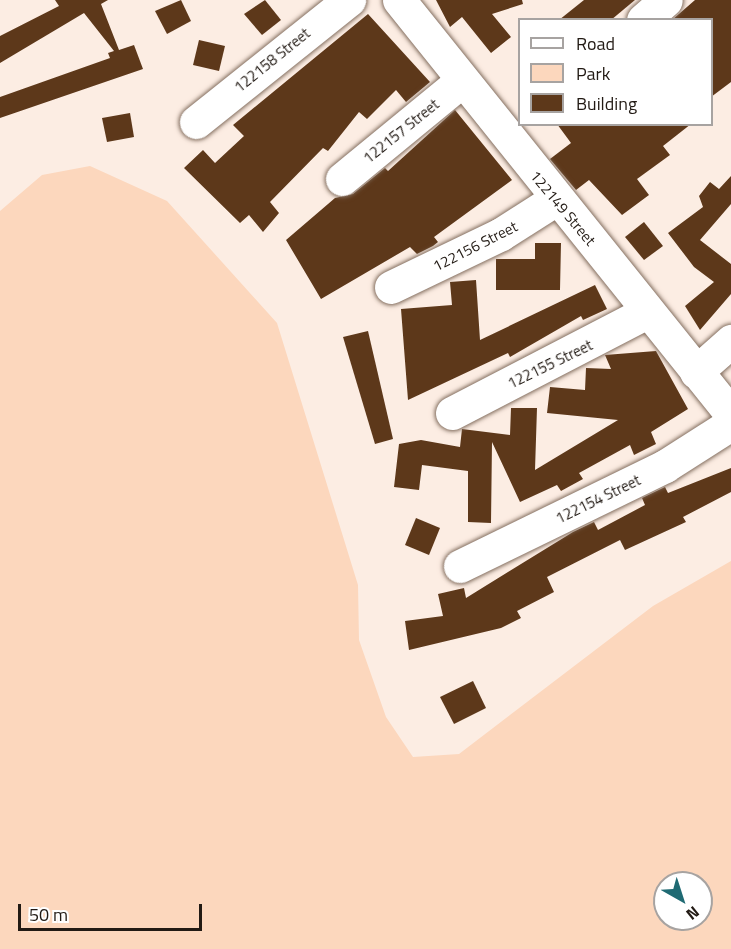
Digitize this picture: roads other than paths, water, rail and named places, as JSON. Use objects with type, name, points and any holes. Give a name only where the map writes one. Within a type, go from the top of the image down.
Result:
[{"type":"street","name":"122158 Street","points":[[196,122],[349,0]]},
{"type":"street","name":"122149 Street","points":[[399,0],[460,82],[731,414]]},
{"type":"street","points":[[645,18],[666,0]]},
{"type":"street","name":"122157 Street","points":[[342,179],[460,82]]},
{"type":"street","name":"122156 Street","points":[[391,287],[501,234],[556,199]]},
{"type":"street","name":"122155 Street","points":[[452,413],[647,312]]},
{"type":"street","points":[[696,372],[731,341]]},
{"type":"street","name":"122154 Street","points":[[460,566],[665,466],[731,424]]}]
